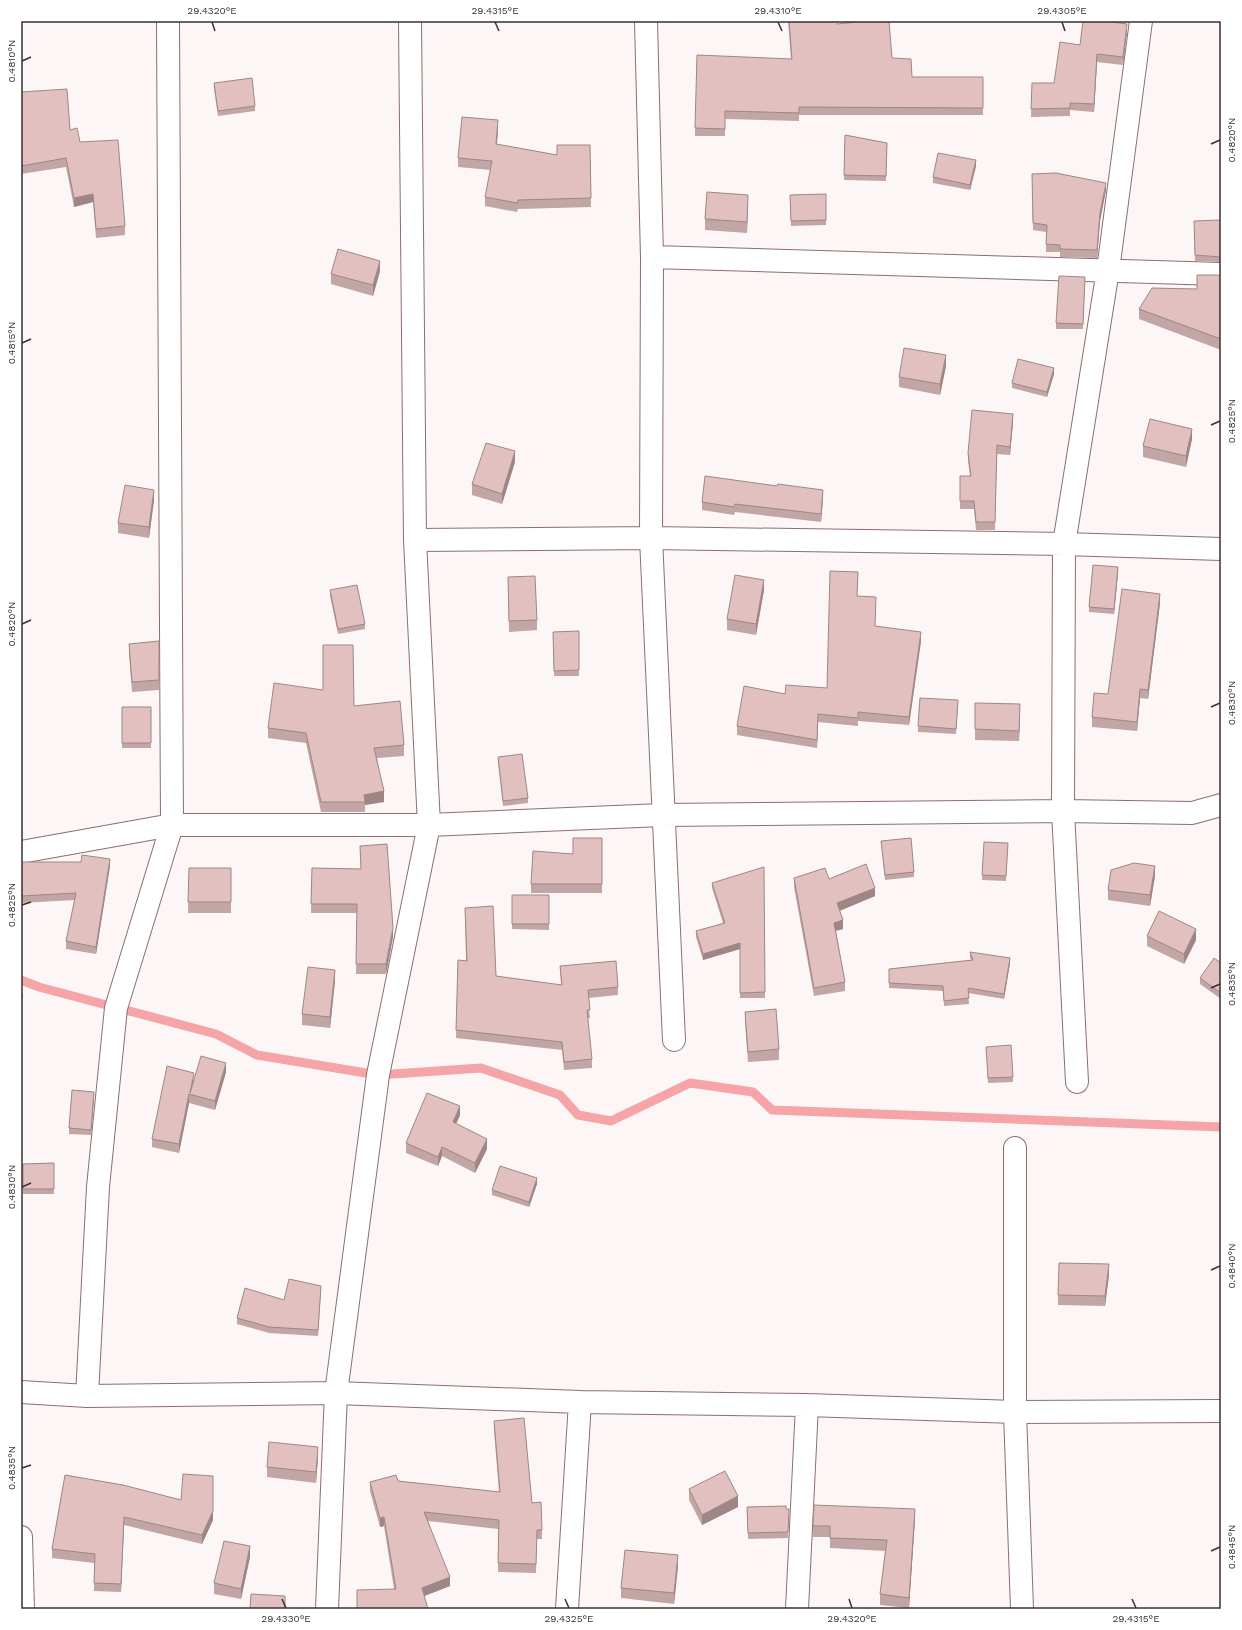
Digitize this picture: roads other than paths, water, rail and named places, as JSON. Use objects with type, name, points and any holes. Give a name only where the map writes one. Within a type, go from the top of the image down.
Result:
[{"type":"street","points":[[87,1396],[98,1187],[116,1008],[172,824],[168,21]]},
{"type":"street","points":[[327,1609],[336,1393],[378,1075],[429,825],[415,540],[410,21]]},
{"type":"street","points":[[646,21],[652,257],[651,538],[662,815],[674,1040]]},
{"type":"street","points":[[1077,1082],[1063,811],[1064,544],[1108,270],[1141,21]]},
{"type":"street","points":[[652,257],[1221,274]]},
{"type":"street","points":[[415,540],[651,538],[1064,544],[1221,549]]},
{"type":"street","points":[[21,852],[172,824],[429,825],[662,815],[1063,811],[1192,813],[1221,805]]},
{"type":"street","points":[[1015,1148],[1015,1412],[1022,1609]]},
{"type":"street","points":[[21,1392],[87,1396],[336,1393],[580,1402],[807,1405],[1015,1412],[1221,1411]]},
{"type":"street","points":[[567,1609],[580,1402]]},
{"type":"street","points":[[797,1609],[807,1405]]},
{"type":"street","points":[[21,1537],[23,1609]]},
{"type":"waterway","points":[[21,980],[39,987],[216,1034],[257,1055],[378,1075],[481,1068],[560,1095],[578,1115],[611,1121],[690,1083],[753,1092],[772,1110],[1221,1127]]}]
